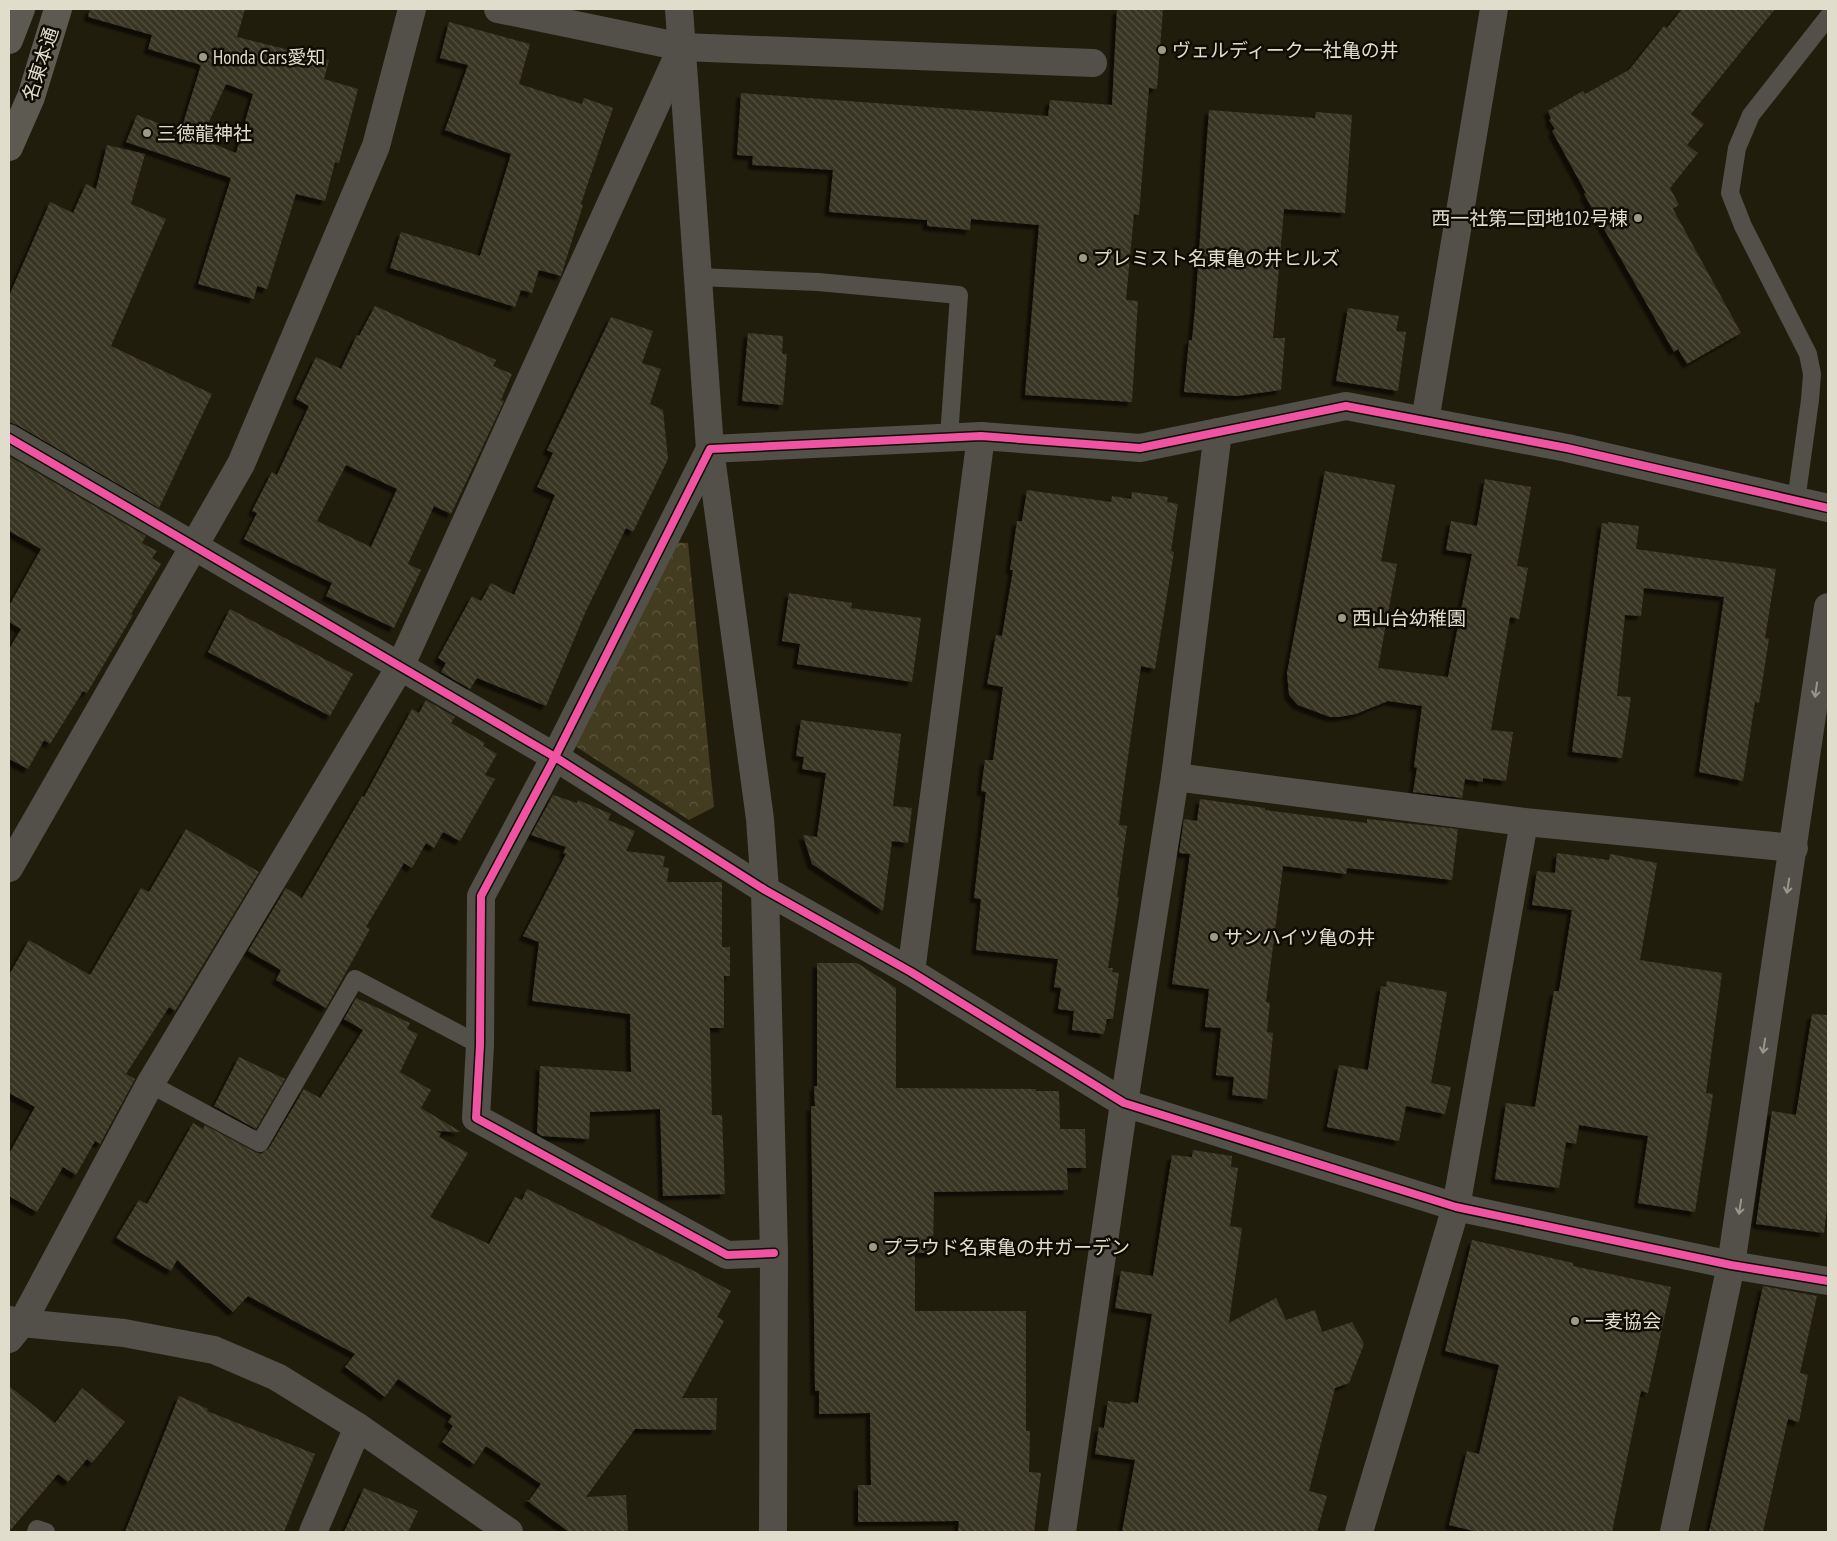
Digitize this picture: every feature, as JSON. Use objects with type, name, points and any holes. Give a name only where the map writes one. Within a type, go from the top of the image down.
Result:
[{"type":"main road","name":"名東本通","points":[[9,40],[21,9]]},
{"type":"main road","name":"名東本通","points":[[9,147],[31,97],[58,9]]},
{"type":"street","points":[[9,868],[241,464],[376,146],[412,9]]},
{"type":"street","points":[[498,9],[682,47],[1093,63]]},
{"type":"street","points":[[679,9],[710,449],[760,819],[765,890],[774,1253],[773,1532]]},
{"type":"street","points":[[1426,421],[1494,9]]},
{"type":"street","points":[[509,1532],[358,1427],[276,1377],[214,1350],[124,1333],[13,1327],[150,1084],[400,667],[682,47]]},
{"type":"street","points":[[710,449],[981,436],[1140,448],[1346,406],[1567,448],[1828,508]]},
{"type":"street","points":[[1062,1532],[1124,1103],[1175,777],[1218,432]]},
{"type":"street","points":[[911,972],[981,436]]},
{"type":"street","points":[[9,438],[556,757],[765,890],[911,972],[1124,1103],[1456,1207],[1731,1265],[1828,1281]]},
{"type":"street","points":[[710,449],[556,757],[481,896],[480,1045],[476,1118],[727,1256],[774,1253]]},
{"type":"street","points":[[1674,1532],[1731,1265],[1794,848],[1828,607]]},
{"type":"street","points":[[1175,777],[1524,822],[1794,848]]},
{"type":"street","points":[[1360,1532],[1456,1207],[1524,822]]},
{"type":"street","points":[[313,1532],[358,1427]]},
{"type":"lane","points":[[1796,500],[1810,400],[1812,374],[1808,354],[1744,226],[1730,193],[1737,148],[1751,115],[1828,17]]},
{"type":"lane","points":[[698,277],[818,282],[959,295],[949,437]]},
{"type":"lane","points":[[150,1084],[260,1142],[355,980],[480,1045]]},
{"type":"lane","points":[[36,1532],[38,1529],[46,1532]]},
{"type":"green space","points":[[661,542],[688,543],[714,807],[689,820],[575,746]]},
{"type":"building","points":[[90,9],[245,9],[237,37],[329,60],[324,79],[358,89],[339,163],[335,162],[325,201],[296,194],[267,289],[257,286],[254,299],[198,284],[231,178],[126,142],[137,115],[174,129],[175,125],[182,127],[201,65],[148,49],[152,35],[88,17]],"holes":[[[226,84],[253,94],[236,153],[201,139]]]},
{"type":"building","points":[[1117,9],[1163,9],[1157,89],[1149,88],[1139,215],[1134,214],[1126,300],[1138,301],[1132,402],[1025,395],[1039,225],[971,219],[970,230],[927,226],[927,220],[829,212],[833,170],[752,165],[753,156],[737,155],[741,93],[1048,116],[1050,100],[1112,105]]},
{"type":"building","points":[[1682,9],[1775,9],[1691,114],[1704,124],[1687,145],[1698,153],[1670,188],[1679,205],[1673,209],[1741,333],[1687,364],[1678,349],[1674,352],[1584,194],[1586,193],[1552,131],[1555,129],[1549,120],[1551,119],[1548,111],[1583,91],[1585,94],[1629,70],[1664,26],[1667,28]]},
{"type":"building","points":[[449,22],[530,44],[519,84],[582,104],[584,98],[613,108],[581,204],[583,205],[561,276],[539,270],[532,293],[521,290],[515,307],[390,268],[401,232],[480,256],[511,154],[445,130],[468,65],[440,58]]},
{"type":"building","name":"プレミスト名東亀の井ヒルズ","points":[[1209,110],[1315,118],[1316,112],[1352,115],[1345,213],[1284,209],[1273,338],[1285,338],[1281,390],[1237,396],[1184,392],[1189,340],[1192,340],[1195,309]]},
{"type":"building","points":[[107,145],[145,154],[131,204],[166,219],[111,346],[212,394],[159,508],[9,422],[9,296],[50,202],[73,213],[86,184],[96,189]]},
{"type":"building","points":[[375,306],[496,360],[493,366],[512,374],[501,400],[504,401],[451,514],[434,506],[408,564],[421,570],[394,628],[326,596],[332,583],[244,539],[257,513],[252,511],[272,472],[277,475],[309,406],[296,399],[316,357],[341,369],[357,335],[359,336]],"holes":[[[346,465],[397,489],[371,547],[317,521]]]},
{"type":"building","points":[[1348,308],[1399,316],[1396,331],[1406,332],[1398,391],[1336,381]]},
{"type":"building","points":[[611,317],[653,331],[642,363],[661,369],[650,404],[663,410],[668,459],[633,532],[626,528],[586,611],[546,706],[477,678],[470,689],[441,672],[446,663],[438,658],[472,596],[481,601],[491,583],[514,595],[555,495],[537,487],[553,453],[547,450]]},
{"type":"building","points":[[748,333],[783,336],[782,354],[787,354],[783,405],[742,401]]},
{"type":"building","points":[[9,456],[146,536],[142,543],[157,551],[152,558],[161,564],[87,693],[83,691],[50,744],[44,740],[28,769],[9,759],[9,649],[21,629],[9,622],[9,606],[41,549],[9,531]]},
{"type":"building","points":[[1325,471],[1395,485],[1381,561],[1397,564],[1378,668],[1448,677],[1472,554],[1446,550],[1451,521],[1477,526],[1485,479],[1531,487],[1517,566],[1528,568],[1519,619],[1510,617],[1491,730],[1513,732],[1506,781],[1483,778],[1483,782],[1465,779],[1462,798],[1413,792],[1417,768],[1414,767],[1422,706],[1388,701],[1356,714],[1330,717],[1298,705],[1289,695],[1287,673]]},
{"type":"building","points":[[1027,490],[1111,502],[1112,496],[1131,499],[1132,492],[1168,497],[1167,502],[1178,504],[1171,551],[1174,552],[1155,669],[1141,666],[1125,778],[1119,825],[1127,826],[1108,968],[1113,968],[1112,972],[1119,973],[1113,1019],[1107,1019],[1104,1034],[1072,1030],[1074,1011],[1058,1009],[1061,988],[1054,987],[1058,959],[976,950],[981,899],[974,898],[986,792],[981,791],[985,760],[993,760],[1003,687],[987,684],[996,635],[1002,636],[1013,570],[1010,570],[1017,521],[1022,521]]},
{"type":"building","points":[[1608,522],[1639,526],[1636,549],[1776,569],[1765,638],[1769,639],[1759,703],[1755,702],[1743,781],[1699,772],[1724,597],[1644,588],[1641,616],[1625,615],[1617,696],[1631,697],[1622,758],[1572,752],[1602,523],[1608,524]]},
{"type":"building","points":[[789,593],[852,603],[851,608],[921,618],[912,682],[797,664],[800,644],[782,641]]},
{"type":"building","points":[[230,609],[353,674],[330,716],[208,652]]},
{"type":"building","points":[[426,700],[455,717],[451,723],[485,743],[483,746],[497,754],[485,775],[495,779],[460,841],[443,832],[434,848],[426,843],[412,868],[404,863],[366,927],[370,929],[326,1008],[276,980],[281,970],[248,951],[286,888],[302,898],[362,796],[364,797],[412,709],[419,713]]},
{"type":"building","points":[[801,720],[901,734],[893,806],[912,808],[908,843],[892,841],[883,911],[812,864],[803,835],[817,837],[826,773],[802,769],[804,757],[796,756]]},
{"type":"building","points":[[553,795],[577,803],[578,800],[611,814],[608,820],[635,831],[626,851],[665,856],[663,867],[669,868],[667,882],[722,882],[722,947],[730,947],[730,976],[724,976],[724,1028],[710,1028],[712,1115],[722,1115],[725,1194],[663,1196],[660,1109],[590,1112],[589,1139],[542,1136],[537,1133],[540,1066],[631,1072],[630,1014],[532,1001],[539,942],[523,936],[566,854],[563,853],[566,847],[531,835]]},
{"type":"building","points":[[1200,799],[1265,808],[1265,810],[1367,823],[1367,819],[1458,829],[1452,880],[1347,868],[1346,874],[1283,866],[1266,1002],[1270,1003],[1267,1032],[1273,1033],[1267,1099],[1232,1095],[1234,1077],[1216,1075],[1221,1028],[1205,1027],[1209,989],[1172,984],[1190,854],[1179,853],[1184,819],[1197,821]]},
{"type":"building","points":[[186,829],[259,872],[175,1011],[169,1007],[126,1074],[135,1079],[100,1144],[95,1141],[76,1175],[63,1167],[37,1212],[9,1196],[9,1154],[35,1107],[9,1093],[9,975],[29,940],[90,975],[141,888],[149,892]]},
{"type":"building","points":[[1557,853],[1609,860],[1610,854],[1657,863],[1640,960],[1722,973],[1706,1093],[1713,1094],[1695,1212],[1638,1203],[1648,1136],[1579,1125],[1576,1144],[1566,1142],[1559,1188],[1495,1179],[1506,1103],[1535,1107],[1554,991],[1559,991],[1572,910],[1532,905],[1537,871],[1555,873]]},
{"type":"building","points":[[817,963],[857,963],[896,988],[896,1088],[1036,1089],[1036,1091],[1059,1091],[1060,1129],[1085,1129],[1086,1168],[1067,1168],[1068,1190],[934,1192],[933,1253],[915,1253],[915,1311],[1026,1311],[1026,1431],[1030,1431],[1029,1472],[1041,1473],[1034,1532],[958,1532],[959,1521],[858,1522],[858,1485],[871,1485],[870,1413],[819,1414],[819,1391],[815,1391],[811,1106],[815,1106],[814,1086],[817,1086]]},
{"type":"building","points":[[1387,981],[1447,992],[1431,1083],[1451,1087],[1445,1114],[1406,1106],[1399,1141],[1327,1127],[1339,1065],[1368,1070],[1381,986],[1386,987]]},
{"type":"building","points":[[356,998],[410,1023],[407,1029],[418,1034],[400,1072],[431,1090],[421,1108],[461,1132],[436,1131],[441,1133],[439,1137],[468,1153],[430,1217],[489,1244],[515,1197],[522,1200],[527,1189],[731,1291],[717,1317],[724,1321],[682,1398],[717,1398],[716,1430],[635,1429],[586,1497],[626,1495],[628,1532],[569,1532],[526,1500],[529,1500],[541,1484],[486,1446],[474,1464],[442,1442],[453,1426],[448,1422],[452,1416],[398,1379],[385,1397],[345,1367],[355,1354],[248,1296],[233,1312],[177,1260],[171,1271],[116,1238],[139,1200],[147,1204],[193,1123],[203,1129],[205,1125],[261,1154],[269,1148],[304,1089],[320,1098],[363,1030],[344,1019]]},
{"type":"building","points":[[1812,1014],[1828,1015],[1828,1200],[1824,1233],[1756,1224],[1772,1111],[1796,1115]]},
{"type":"building","points":[[239,1057],[285,1079],[256,1129],[214,1106]]},
{"type":"building","points":[[1193,1150],[1232,1156],[1231,1167],[1238,1168],[1230,1226],[1242,1228],[1229,1323],[1276,1298],[1286,1320],[1315,1310],[1322,1332],[1352,1322],[1364,1344],[1349,1383],[1335,1388],[1309,1491],[1327,1496],[1317,1532],[1122,1532],[1135,1460],[1095,1454],[1099,1427],[1104,1428],[1108,1401],[1130,1404],[1131,1402],[1138,1403],[1152,1314],[1115,1308],[1121,1271],[1153,1276],[1172,1155],[1192,1157]]},
{"type":"building","points":[[1472,1240],[1573,1263],[1573,1266],[1671,1287],[1648,1393],[1641,1391],[1612,1532],[1478,1532],[1449,1525],[1467,1451],[1479,1454],[1499,1365],[1445,1351]]},
{"type":"building","points":[[1763,1286],[1817,1296],[1800,1373],[1808,1375],[1799,1422],[1788,1419],[1763,1532],[1709,1532]]},
{"type":"building","points":[[9,1386],[55,1423],[82,1388],[125,1422],[92,1463],[87,1459],[68,1482],[58,1474],[9,1532]]},
{"type":"building","points":[[179,1396],[208,1409],[207,1411],[315,1454],[284,1532],[125,1532]]},
{"type":"building","points":[[364,1488],[418,1511],[408,1532],[344,1532]]},
{"type":"cycle path","points":[[774,1253],[727,1255],[476,1118],[480,1045],[481,896],[555,757],[710,449],[981,436],[1140,448],[1346,406],[1567,448],[1828,508]]},
{"type":"cycle path","points":[[9,438],[555,757],[765,890],[911,972],[1124,1103],[1456,1207],[1731,1265],[1828,1281]]},
{"type":"place","name":"ヴェルディーク一社亀の井","points":[[1162,50]]},
{"type":"place","name":"Honda Cars愛知","points":[[203,57]]},
{"type":"place","name":"三徳龍神社","points":[[147,133]]},
{"type":"place","name":"西一社第二団地102号棟","points":[[1638,218]]},
{"type":"place","name":"プレミスト名東亀の井ヒルズ","points":[[1083,258]]},
{"type":"place","name":"西山台幼稚園","points":[[1342,618]]},
{"type":"place","name":"サンハイツ亀の井","points":[[1214,937]]},
{"type":"place","name":"プラウド名東亀の井ガーデン","points":[[873,1247]]},
{"type":"place","name":"一麦協会","points":[[1575,1321]]}]
